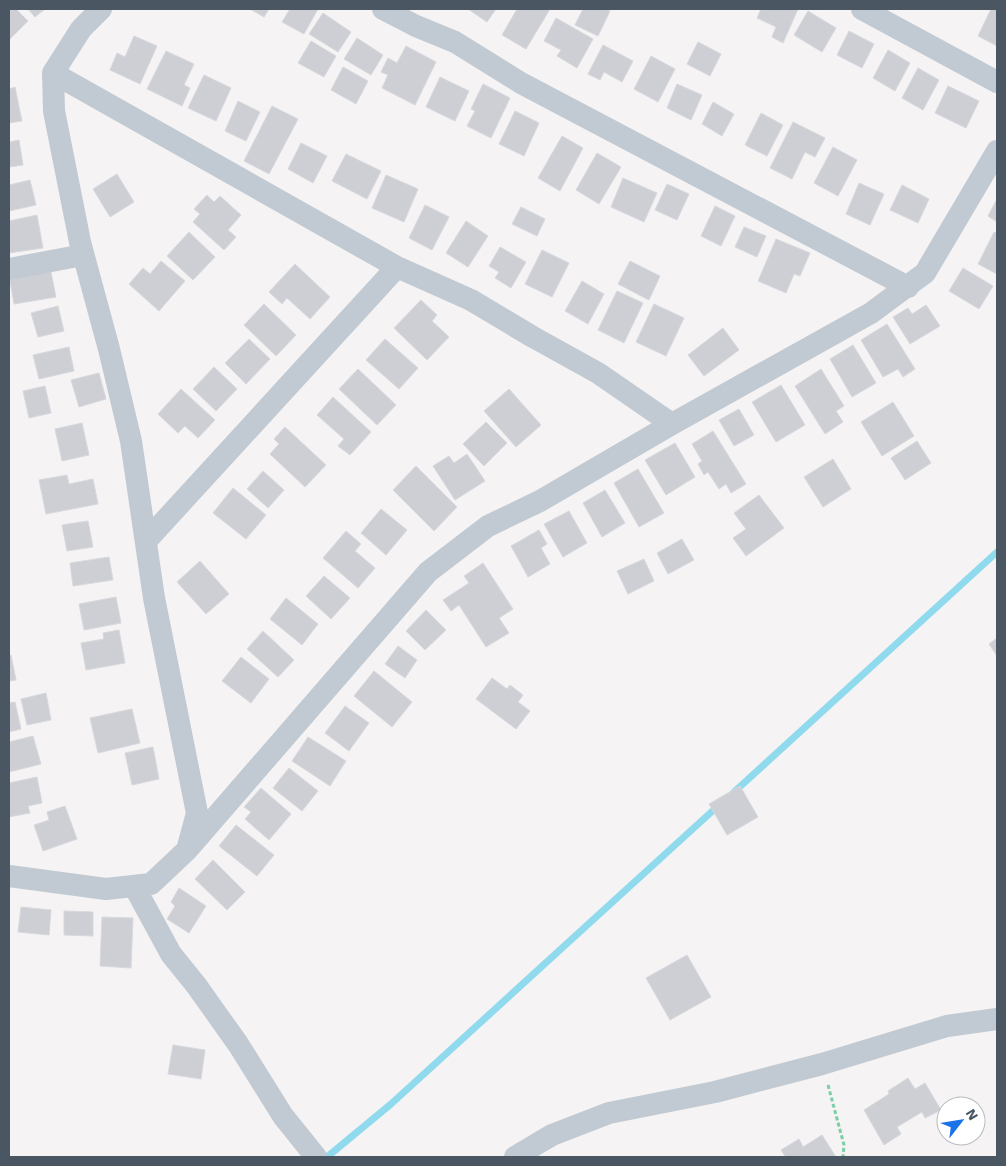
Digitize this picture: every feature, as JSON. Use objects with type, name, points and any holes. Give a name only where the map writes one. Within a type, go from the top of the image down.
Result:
[{"type":"street","points":[[100,9],[81,29],[54,73],[54,111],[83,255],[109,349],[131,441],[154,598],[197,813],[187,850]]},
{"type":"street","points":[[383,9],[416,26],[455,42],[521,83],[908,288]]},
{"type":"street","points":[[862,9],[997,82]]},
{"type":"street","points":[[54,73],[397,266],[472,300],[598,373],[672,424]]},
{"type":"street","points":[[9,876],[106,890],[151,884],[187,850],[428,572],[488,526],[540,501],[672,424],[871,313],[908,288],[925,273],[997,151]]},
{"type":"street","points":[[9,269],[83,255]]},
{"type":"street","points":[[146,540],[397,266]]},
{"type":"street","points":[[134,886],[171,954],[196,985],[238,1044],[283,1116],[316,1157]]},
{"type":"street","points":[[515,1157],[552,1135],[609,1113],[715,1092],[822,1064],[947,1026],[997,1019]]},
{"type":"path","points":[[822,1064],[844,1145],[843,1157]]},
{"type":"building","points":[[9,9],[16,9],[28,21],[9,40]]},
{"type":"building","points":[[28,9],[45,9],[35,17]]},
{"type":"building","points":[[250,9],[269,9],[264,17]]},
{"type":"building","points":[[290,9],[318,9],[304,34],[282,22]]},
{"type":"building","points":[[468,9],[496,9],[487,22]]},
{"type":"building","points":[[517,9],[550,9],[526,49],[502,35]]},
{"type":"building","points":[[583,9],[605,9],[610,11],[598,36],[575,25]]},
{"type":"building","points":[[761,9],[798,9],[783,43],[772,37],[776,27],[757,18]]},
{"type":"building","points":[[991,9],[997,9],[997,46],[978,36]]},
{"type":"building","points":[[808,11],[836,28],[822,52],[794,35]]},
{"type":"building","points":[[323,13],[351,32],[338,52],[309,34]]},
{"type":"building","points":[[556,18],[593,39],[577,68],[557,56],[561,50],[544,41]]},
{"type":"building","points":[[849,31],[874,44],[862,68],[837,55]]},
{"type":"building","points":[[134,36],[157,46],[140,84],[110,70],[117,53],[125,57]]},
{"type":"building","points":[[357,38],[383,55],[371,75],[344,59]]},
{"type":"building","points":[[311,41],[336,56],[324,77],[298,63]]},
{"type":"building","points":[[698,42],[721,54],[710,76],[687,64]]},
{"type":"building","points":[[603,45],[633,61],[622,82],[604,72],[600,80],[588,74]]},
{"type":"building","points":[[406,46],[436,62],[415,105],[382,88],[388,75],[381,72],[388,58],[397,63]]},
{"type":"building","points":[[888,50],[910,63],[895,91],[873,78]]},
{"type":"building","points":[[166,51],[194,64],[184,85],[190,88],[182,106],[147,89]]},
{"type":"building","points":[[651,56],[675,69],[658,102],[634,89]]},
{"type":"building","points":[[343,67],[368,81],[356,104],[331,90]]},
{"type":"building","points":[[918,68],[939,80],[923,110],[902,98]]},
{"type":"building","points":[[204,75],[231,88],[216,121],[188,108]]},
{"type":"building","points":[[440,77],[469,91],[455,121],[426,107]]},
{"type":"building","points":[[483,84],[510,98],[491,138],[467,126],[475,111],[471,109]]},
{"type":"building","points":[[677,84],[702,95],[691,120],[667,108]]},
{"type":"building","points":[[948,86],[979,101],[966,128],[935,113]]},
{"type":"building","points":[[15,87],[22,121],[9,123],[9,89]]},
{"type":"building","points":[[238,101],[260,112],[246,141],[225,131]]},
{"type":"building","points":[[713,102],[734,114],[722,136],[702,124]]},
{"type":"building","points":[[272,106],[298,119],[269,174],[244,161]]},
{"type":"building","points":[[515,111],[539,123],[524,156],[499,144]]},
{"type":"building","points":[[761,113],[783,125],[767,156],[745,145]]},
{"type":"building","points":[[793,122],[825,138],[815,157],[805,152],[792,179],[770,168]]},
{"type":"building","points":[[562,136],[583,148],[560,191],[538,178]]},
{"type":"building","points":[[19,140],[23,165],[9,167],[9,142]]},
{"type":"building","points":[[301,143],[327,156],[313,183],[288,169]]},
{"type":"building","points":[[833,147],[857,160],[838,196],[814,183]]},
{"type":"building","points":[[597,153],[621,167],[599,204],[576,190]]},
{"type":"building","points":[[346,154],[381,171],[367,199],[332,181]]},
{"type":"building","points":[[117,174],[134,202],[110,217],[93,189]]},
{"type":"building","points":[[386,175],[418,189],[404,222],[372,208]]},
{"type":"building","points":[[623,178],[657,193],[644,222],[611,207]]},
{"type":"building","points":[[30,180],[36,205],[9,211],[9,185]]},
{"type":"building","points":[[859,183],[884,194],[870,225],[846,214]]},
{"type":"building","points":[[667,184],[689,194],[677,220],[655,210]]},
{"type":"building","points":[[902,185],[929,199],[918,223],[890,210]]},
{"type":"building","points":[[207,195],[214,202],[220,196],[241,215],[228,230],[236,237],[224,250],[193,222],[200,214],[194,209]]},
{"type":"building","points":[[997,199],[997,222],[988,216]]},
{"type":"building","points":[[425,205],[449,217],[432,250],[409,238]]},
{"type":"building","points":[[715,206],[735,216],[721,246],[701,236]]},
{"type":"building","points":[[521,207],[545,219],[537,236],[512,224]]},
{"type":"building","points":[[37,215],[43,248],[9,253],[9,221]]},
{"type":"building","points":[[466,221],[488,236],[468,267],[446,253]]},
{"type":"building","points":[[744,227],[766,236],[757,257],[735,247]]},
{"type":"building","points":[[189,232],[215,257],[193,280],[167,256]]},
{"type":"building","points":[[994,232],[997,233],[997,274],[978,264]]},
{"type":"building","points":[[776,239],[810,253],[800,276],[794,274],[786,293],[758,281]]},
{"type":"building","points":[[500,247],[526,262],[511,288],[495,278],[499,272],[489,266]]},
{"type":"building","points":[[542,250],[569,263],[552,297],[525,284]]},
{"type":"building","points":[[161,261],[185,281],[159,311],[129,284],[143,268],[150,274]]},
{"type":"building","points":[[630,261],[660,276],[649,300],[618,284]]},
{"type":"building","points":[[295,264],[330,297],[310,319],[287,298],[282,304],[269,292]]},
{"type":"building","points":[[50,267],[56,297],[14,304],[9,275]]},
{"type":"building","points":[[963,268],[993,286],[979,309],[949,291]]},
{"type":"building","points":[[582,281],[604,294],[588,324],[565,311]]},
{"type":"building","points":[[617,291],[643,303],[624,343],[598,330]]},
{"type":"building","points":[[421,300],[437,315],[432,321],[449,337],[427,360],[394,328]]},
{"type":"building","points":[[264,304],[296,335],[276,356],[244,325]]},
{"type":"building","points":[[654,304],[684,318],[666,356],[636,342]]},
{"type":"building","points":[[926,305],[940,326],[910,344],[893,317],[908,308],[912,314]]},
{"type":"building","points":[[58,306],[64,331],[38,337],[31,313]]},
{"type":"building","points":[[887,324],[915,369],[903,377],[898,369],[883,377],[861,340]]},
{"type":"building","points":[[723,328],[739,350],[704,376],[688,355]]},
{"type":"building","points":[[249,339],[270,359],[246,384],[225,363]]},
{"type":"building","points":[[385,339],[418,368],[399,389],[366,360]]},
{"type":"building","points":[[853,345],[876,383],[852,397],[830,359]]},
{"type":"building","points":[[69,347],[74,371],[39,379],[33,355]]},
{"type":"building","points":[[214,367],[237,389],[216,411],[193,389]]},
{"type":"building","points":[[358,369],[396,405],[377,425],[339,389]]},
{"type":"building","points":[[821,369],[844,406],[836,411],[843,422],[825,434],[795,386]]},
{"type":"building","points":[[99,373],[106,399],[79,407],[71,380]]},
{"type":"building","points":[[781,385],[805,425],[776,442],[752,402]]},
{"type":"building","points":[[45,386],[51,413],[29,418],[23,391]]},
{"type":"building","points":[[181,389],[215,420],[198,438],[185,426],[178,433],[158,414]]},
{"type":"building","points":[[509,389],[541,425],[516,447],[484,411]]},
{"type":"building","points":[[333,397],[371,432],[350,455],[338,446],[344,439],[317,415]]},
{"type":"building","points":[[893,402],[914,436],[882,456],[861,422]]},
{"type":"building","points":[[739,409],[754,435],[734,446],[719,420]]},
{"type":"building","points":[[486,422],[507,443],[484,466],[463,444]]},
{"type":"building","points":[[82,423],[89,455],[62,461],[55,429]]},
{"type":"building","points":[[285,427],[326,465],[305,487],[270,454],[279,444],[274,439]]},
{"type":"building","points":[[713,431],[746,484],[731,493],[726,484],[719,489],[708,472],[704,475],[698,464],[702,461],[692,444]]},
{"type":"building","points":[[917,441],[931,463],[905,480],[891,458]]},
{"type":"building","points":[[675,443],[695,477],[666,495],[645,460]]},
{"type":"building","points":[[467,454],[485,481],[455,500],[433,466],[449,456],[454,463]]},
{"type":"building","points":[[833,459],[851,489],[823,507],[804,477]]},
{"type":"building","points":[[416,466],[457,507],[434,531],[393,490]]},
{"type":"building","points":[[638,469],[664,513],[639,527],[614,483]]},
{"type":"building","points":[[263,471],[284,490],[268,508],[247,489]]},
{"type":"building","points":[[67,475],[69,484],[93,479],[98,504],[46,514],[39,480]]},
{"type":"building","points":[[233,488],[266,515],[246,539],[213,513]]},
{"type":"building","points":[[605,490],[625,523],[602,537],[583,503]]},
{"type":"building","points":[[759,495],[784,528],[746,556],[733,538],[746,529],[734,513]]},
{"type":"building","points":[[381,509],[407,530],[386,555],[361,533]]},
{"type":"building","points":[[569,511],[587,543],[563,557],[544,524]]},
{"type":"building","points":[[88,521],[93,547],[67,551],[62,525]]},
{"type":"building","points":[[539,530],[547,544],[541,548],[550,564],[528,577],[511,546]]},
{"type":"building","points":[[346,531],[361,544],[355,551],[375,568],[358,588],[323,558]]},
{"type":"building","points":[[682,539],[694,560],[668,574],[657,553]]},
{"type":"building","points":[[109,557],[113,580],[73,586],[70,563]]},
{"type":"building","points":[[644,559],[654,581],[628,594],[617,571]]},
{"type":"building","points":[[200,561],[229,594],[206,614],[177,582]]},
{"type":"building","points":[[483,563],[513,609],[499,618],[509,633],[486,647],[459,605],[451,611],[443,600],[469,583],[464,576]]},
{"type":"building","points":[[324,576],[350,598],[331,619],[306,596]]},
{"type":"building","points":[[116,597],[121,623],[84,630],[79,604]]},
{"type":"building","points":[[286,598],[318,624],[302,645],[270,619]]},
{"type":"building","points":[[426,610],[446,630],[425,650],[406,631]]},
{"type":"building","points":[[119,630],[125,663],[86,670],[81,643],[104,639],[103,633]]},
{"type":"building","points":[[263,631],[294,660],[278,677],[247,649]]},
{"type":"building","points":[[997,638],[997,656],[989,644]]},
{"type":"building","points":[[398,646],[417,660],[405,678],[385,664]]},
{"type":"building","points":[[11,655],[16,680],[9,681],[9,656]]},
{"type":"building","points":[[241,657],[269,679],[251,703],[222,681]]},
{"type":"building","points":[[374,671],[412,702],[392,727],[354,696]]},
{"type":"building","points":[[492,678],[507,689],[510,685],[523,695],[518,702],[530,711],[516,729],[476,699]]},
{"type":"building","points":[[46,693],[51,720],[27,725],[21,699]]},
{"type":"building","points":[[15,702],[21,729],[9,732],[9,703]]},
{"type":"building","points":[[345,706],[369,723],[349,751],[325,733]]},
{"type":"building","points":[[132,709],[140,743],[98,753],[90,718]]},
{"type":"building","points":[[33,736],[41,764],[9,772],[9,742]]},
{"type":"building","points":[[308,737],[346,761],[330,786],[292,761]]},
{"type":"building","points":[[153,747],[159,779],[132,785],[125,753]]},
{"type":"building","points":[[289,768],[318,791],[302,811],[273,788]]},
{"type":"building","points":[[37,777],[42,803],[28,806],[30,813],[9,817],[9,783]]},
{"type":"building","points":[[740,786],[758,817],[727,835],[709,804]]},
{"type":"building","points":[[261,788],[291,814],[269,840],[245,819],[251,812],[244,807]]},
{"type":"building","points":[[65,806],[77,839],[43,851],[34,825],[49,820],[47,812]]},
{"type":"building","points":[[236,825],[274,855],[257,876],[219,846]]},
{"type":"building","points":[[213,860],[245,892],[227,910],[195,879]]},
{"type":"building","points":[[179,888],[206,906],[189,933],[167,919],[175,906],[171,902]]},
{"type":"building","points":[[21,907],[51,910],[49,935],[18,932]]},
{"type":"building","points":[[64,911],[93,912],[93,936],[64,935]]},
{"type":"building","points":[[102,917],[133,918],[131,968],[100,966]]},
{"type":"building","points":[[687,955],[711,997],[670,1020],[646,978]]},
{"type":"building","points":[[173,1045],[205,1050],[201,1079],[168,1074]]},
{"type":"building","points":[[908,1078],[915,1089],[925,1083],[936,1102],[936,1112],[925,1118],[922,1112],[897,1127],[901,1134],[884,1145],[864,1110],[889,1094],[888,1091]]},
{"type":"building","points":[[822,1135],[836,1157],[784,1157],[781,1150],[799,1139],[803,1147]]},
{"type":"waterway","points":[[733,793],[997,552]]},
{"type":"waterway","points":[[327,1157],[391,1104],[719,805]]}]
